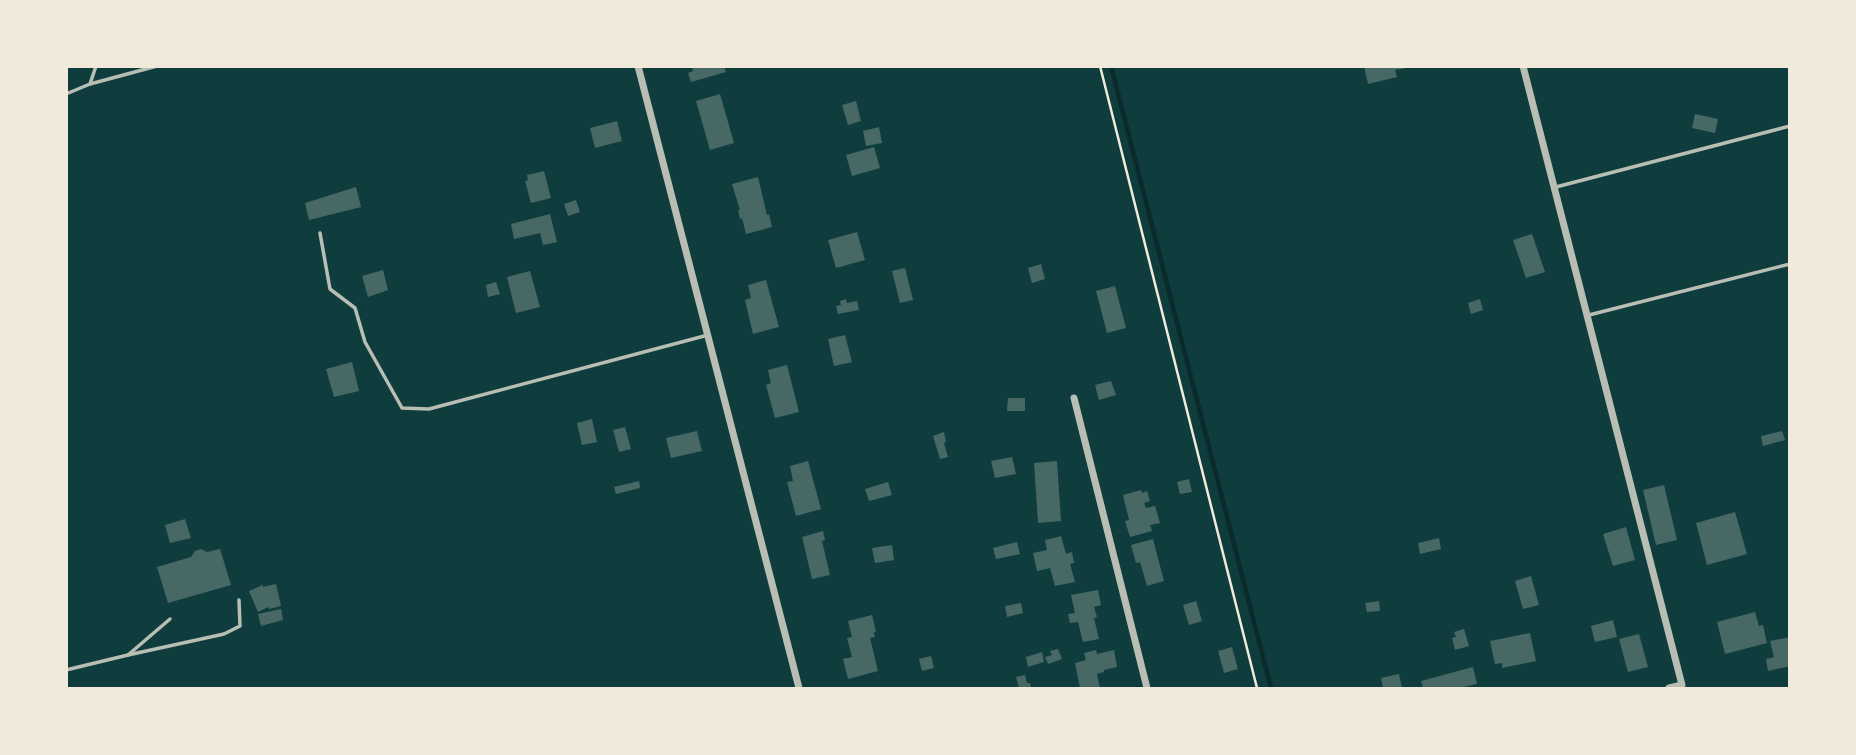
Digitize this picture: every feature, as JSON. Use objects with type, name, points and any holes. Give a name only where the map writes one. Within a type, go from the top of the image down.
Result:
[{"type":"street","points":[[638,66],[799,688]]},
{"type":"street","points":[[1523,66],[1682,685],[1669,688]]},
{"type":"street","points":[[1074,398],[1147,688]]},
{"type":"lane","points":[[90,84],[96,66]]},
{"type":"lane","points":[[66,94],[90,84],[157,66]]},
{"type":"lane","points":[[1554,188],[1790,126]]},
{"type":"lane","points":[[320,233],[330,289],[355,307],[365,342],[402,408],[429,409],[708,335]]},
{"type":"lane","points":[[1587,315],[1790,264]]},
{"type":"lane","points":[[66,670],[224,634],[240,626],[239,600]]},
{"type":"lane","points":[[128,655],[170,619]]},
{"type":"path","points":[[1100,66],[1257,688]]},
{"type":"building","points":[[692,66],[724,66],[726,72],[691,82],[688,73],[693,71]]},
{"type":"building","points":[[1364,66],[1407,68],[1395,70],[1397,77],[1368,84]]},
{"type":"building","points":[[720,94],[734,143],[710,150],[696,101]]},
{"type":"building","points":[[856,101],[861,121],[848,125],[842,105]]},
{"type":"building","points":[[1695,114],[1718,119],[1715,133],[1692,128]]},
{"type":"building","points":[[617,121],[622,141],[595,148],[590,128]]},
{"type":"building","points":[[879,127],[882,143],[866,146],[863,131]]},
{"type":"building","points":[[874,147],[880,168],[852,176],[846,155]]},
{"type":"building","points":[[544,171],[551,198],[531,203],[525,181],[528,180],[527,175]]},
{"type":"building","points":[[758,177],[772,227],[746,234],[732,184]]},
{"type":"building","points":[[356,187],[361,207],[309,220],[305,203]]},
{"type":"building","points":[[576,200],[580,212],[568,216],[564,204]]},
{"type":"building","points":[[550,214],[557,242],[543,245],[540,233],[514,239],[511,224]]},
{"type":"building","points":[[857,232],[865,260],[836,268],[828,240]]},
{"type":"building","points":[[1532,234],[1545,272],[1526,278],[1513,240]]},
{"type":"building","points":[[1041,264],[1045,279],[1032,283],[1028,268]]},
{"type":"building","points":[[905,268],[913,300],[900,303],[892,271]]},
{"type":"building","points":[[383,270],[388,290],[368,297],[362,276]]},
{"type":"building","points":[[530,271],[540,307],[516,313],[507,277]]},
{"type":"building","points":[[766,280],[779,327],[753,334],[745,300],[751,298],[748,285]]},
{"type":"building","points":[[496,282],[500,294],[488,297],[486,285]]},
{"type":"building","points":[[1115,286],[1126,328],[1107,333],[1096,291]]},
{"type":"building","points":[[846,299],[847,303],[857,301],[859,310],[838,314],[836,306]]},
{"type":"building","points":[[1480,299],[1483,310],[1471,314],[1468,303]]},
{"type":"building","points":[[845,335],[852,362],[834,366],[828,339]]},
{"type":"building","points":[[352,362],[359,391],[334,397],[326,369]]},
{"type":"building","points":[[787,365],[799,412],[775,418],[766,385],[771,383],[768,370]]},
{"type":"building","points":[[1111,381],[1116,395],[1099,400],[1095,385]]},
{"type":"building","points":[[1008,398],[1025,398],[1025,411],[1007,411]]},
{"type":"building","points":[[592,419],[597,442],[582,445],[577,423]]},
{"type":"building","points":[[625,427],[631,449],[619,452],[613,430]]},
{"type":"building","points":[[697,431],[702,451],[671,458],[666,438]]},
{"type":"building","points":[[1782,431],[1785,440],[1763,446],[1761,436]]},
{"type":"building","points":[[944,432],[948,457],[940,459],[933,436]]},
{"type":"building","points":[[1012,457],[1016,474],[995,478],[991,461]]},
{"type":"building","points":[[808,461],[821,509],[796,516],[787,482],[793,481],[790,466]]},
{"type":"building","points":[[1057,461],[1061,521],[1038,523],[1034,463]]},
{"type":"building","points":[[1189,479],[1192,492],[1180,494],[1177,482]]},
{"type":"building","points":[[639,481],[640,488],[616,494],[614,487]]},
{"type":"building","points":[[888,482],[892,495],[869,501],[865,489]]},
{"type":"building","points":[[1664,485],[1677,540],[1656,545],[1643,490]]},
{"type":"building","points":[[1141,490],[1142,493],[1147,491],[1150,501],[1144,503],[1146,508],[1155,506],[1160,523],[1150,525],[1152,531],[1130,537],[1125,521],[1129,520],[1123,495]]},
{"type":"building","points":[[1735,512],[1747,554],[1707,565],[1696,523]]},
{"type":"building","points":[[185,519],[191,538],[170,543],[165,525]]},
{"type":"building","points":[[1626,527],[1635,560],[1613,566],[1603,534]]},
{"type":"building","points":[[823,531],[825,540],[822,541],[830,575],[812,579],[802,537]]},
{"type":"building","points":[[1061,536],[1066,554],[1072,552],[1074,563],[1070,564],[1075,582],[1055,586],[1050,568],[1037,571],[1033,553],[1047,550],[1045,540]]},
{"type":"building","points":[[1439,538],[1441,549],[1420,554],[1418,543]]},
{"type":"building","points":[[1153,539],[1164,581],[1147,586],[1140,562],[1136,563],[1131,545]]},
{"type":"building","points":[[1017,542],[1020,554],[996,559],[993,548]]},
{"type":"building","points":[[892,545],[894,560],[875,563],[872,548]]},
{"type":"building","points":[[201,549],[207,552],[220,549],[231,585],[168,603],[157,567],[191,557],[195,551]]},
{"type":"building","points":[[1531,576],[1539,605],[1523,609],[1515,581]]},
{"type":"building","points":[[276,584],[281,606],[268,607],[258,612],[249,591],[263,585]]},
{"type":"building","points":[[1098,590],[1101,605],[1094,607],[1097,617],[1094,618],[1099,639],[1083,642],[1078,622],[1070,623],[1068,614],[1075,613],[1071,595]]},
{"type":"building","points":[[1196,601],[1202,621],[1189,625],[1183,605]]},
{"type":"building","points":[[1379,601],[1380,611],[1367,612],[1365,603]]},
{"type":"building","points":[[1021,603],[1023,613],[1007,617],[1005,606]]},
{"type":"building","points":[[281,609],[283,620],[261,626],[258,614]]},
{"type":"building","points":[[1755,612],[1759,626],[1763,625],[1767,643],[1725,654],[1717,622]]},
{"type":"building","points":[[872,615],[876,632],[875,637],[870,638],[878,671],[848,679],[843,659],[852,657],[847,638],[852,637],[848,621]]},
{"type":"building","points":[[1613,620],[1617,637],[1595,642],[1591,626]]},
{"type":"building","points":[[1464,629],[1469,646],[1455,650],[1452,638],[1456,637],[1454,632]]},
{"type":"building","points":[[1530,633],[1536,661],[1502,668],[1502,663],[1495,664],[1490,641]]},
{"type":"building","points":[[1639,634],[1648,667],[1628,672],[1619,639]]},
{"type":"building","points":[[1790,637],[1790,666],[1768,671],[1766,659],[1774,657],[1770,641]]},
{"type":"building","points":[[1232,647],[1238,669],[1224,673],[1218,651]]},
{"type":"building","points":[[1058,649],[1062,659],[1048,664],[1045,657],[1052,655],[1050,651]]},
{"type":"building","points":[[1096,650],[1097,654],[1114,650],[1117,667],[1097,674],[1100,688],[1080,688],[1075,663],[1086,660],[1084,653]]},
{"type":"building","points":[[1042,652],[1044,662],[1028,667],[1026,657]]},
{"type":"building","points":[[931,656],[934,668],[922,671],[919,659]]},
{"type":"building","points":[[1473,667],[1477,684],[1459,688],[1423,688],[1421,681]]},
{"type":"building","points":[[1399,674],[1402,688],[1383,688],[1381,678]]},
{"type":"building","points":[[1025,675],[1031,688],[1019,688],[1016,677]]},
{"type":"waterway","points":[[1111,66],[1271,688]]}]
